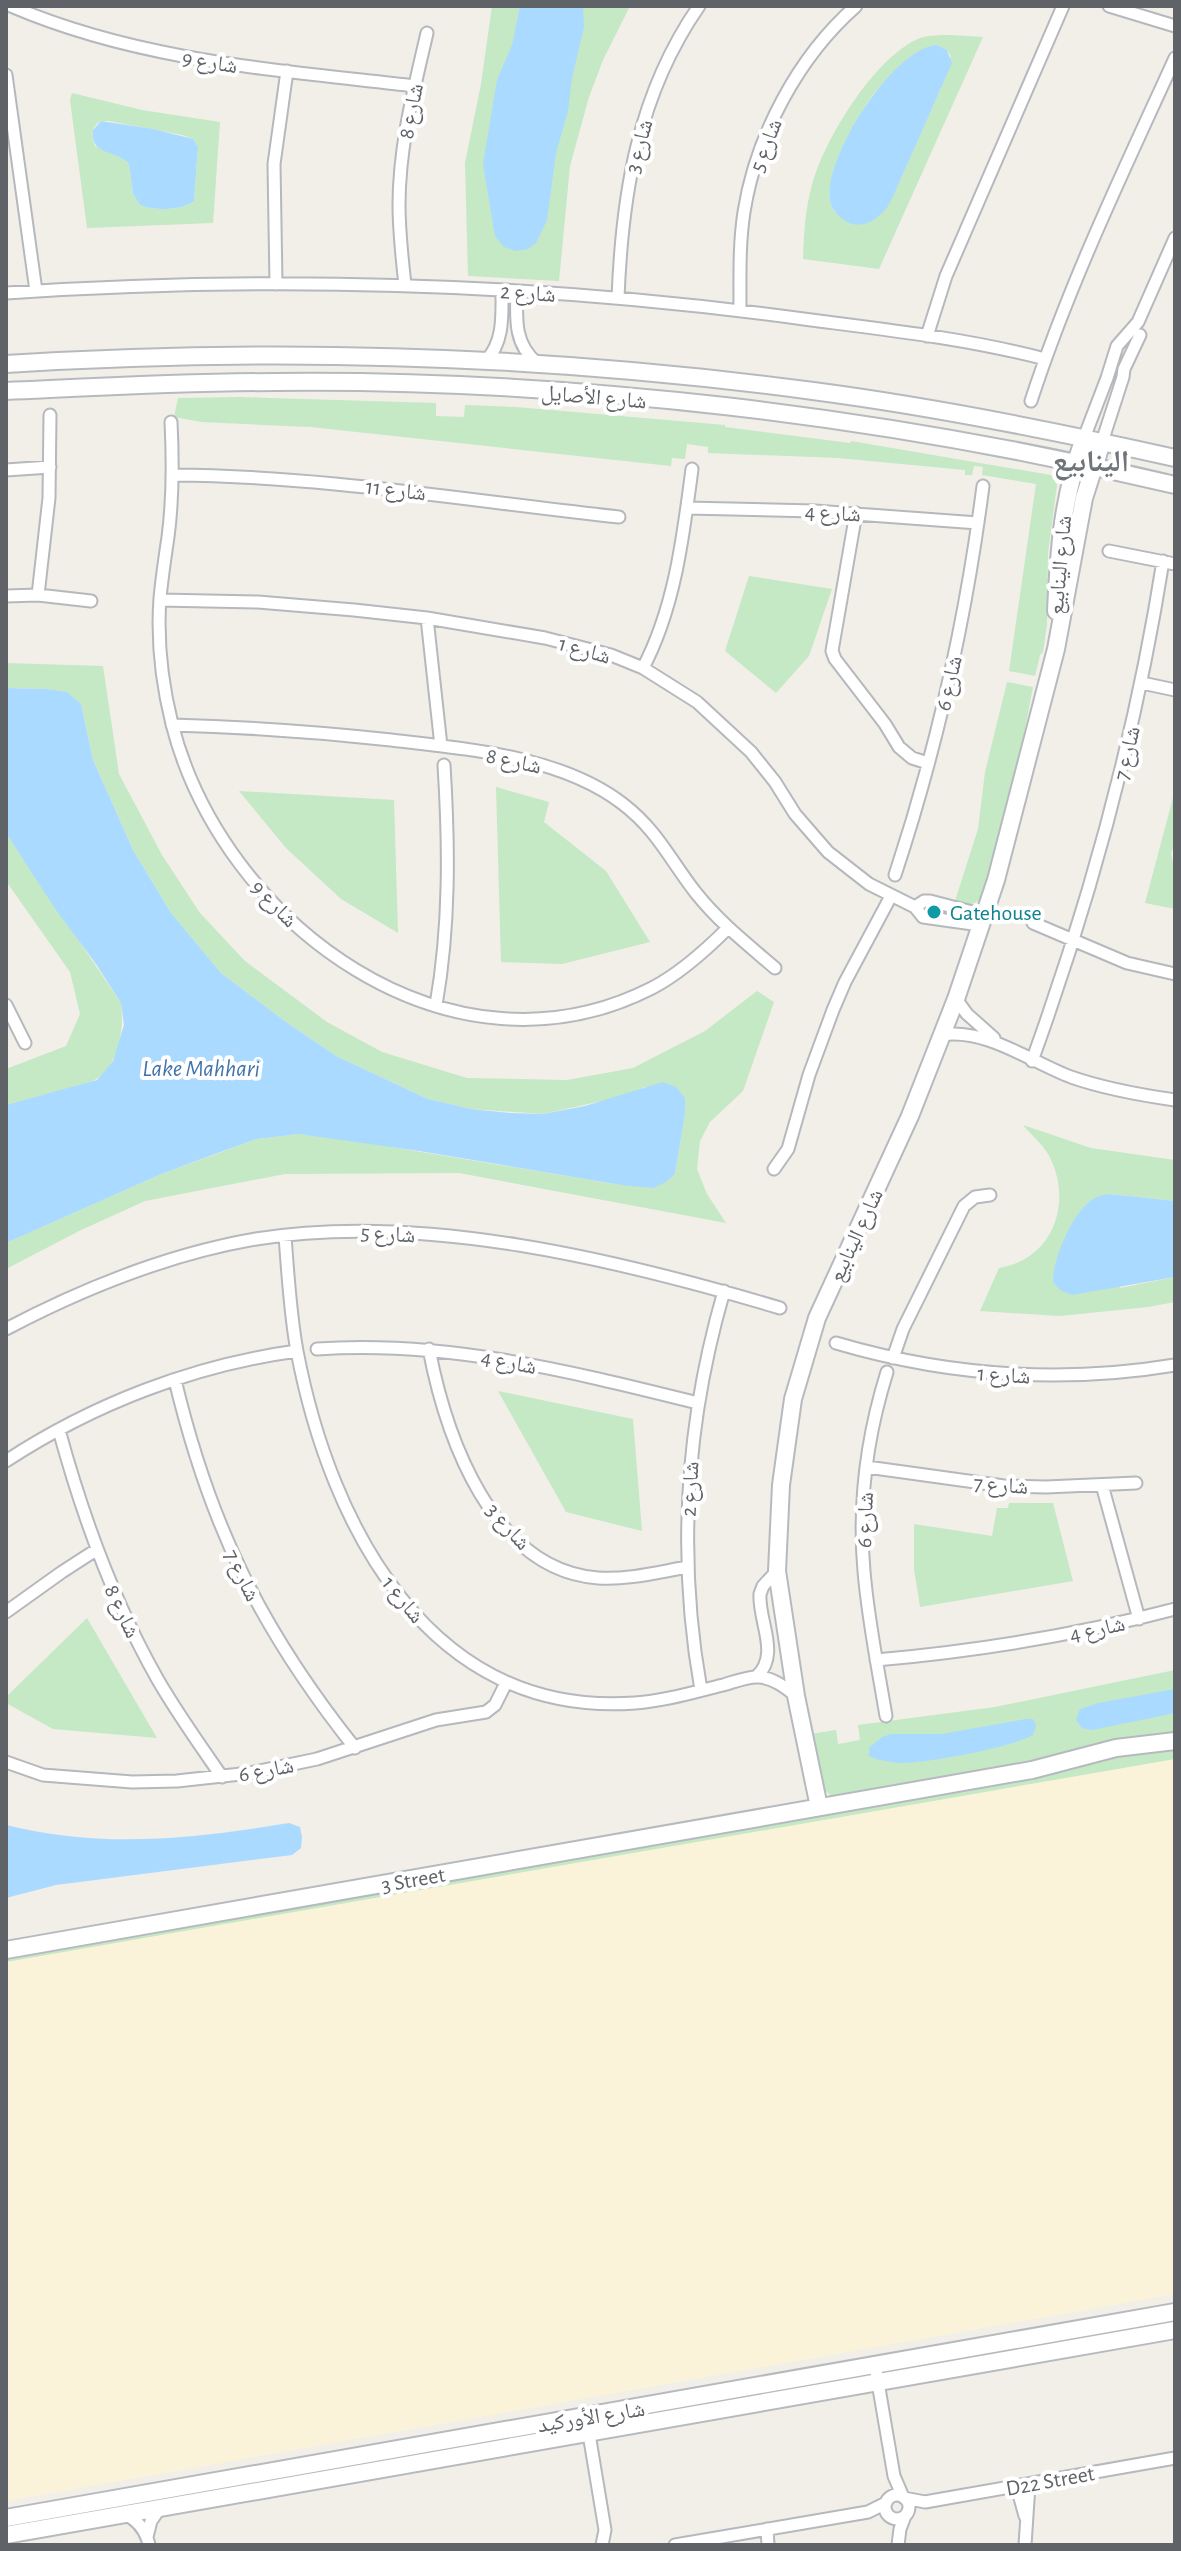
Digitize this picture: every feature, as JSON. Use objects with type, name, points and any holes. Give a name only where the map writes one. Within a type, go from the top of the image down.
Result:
[{"type":"street","name":"شارع 9","points":[[11,6],[80,33],[188,58],[415,86]]},
{"type":"street","name":"شارع 3","points":[[618,298],[623,212],[639,135],[669,57],[699,6]]},
{"type":"street","points":[[927,336],[946,276],[1063,6]]},
{"type":"street","points":[[1109,6],[1175,26]]},
{"type":"street","name":"شارع 5","points":[[740,310],[744,211],[763,143],[795,79],[853,7]]},
{"type":"street","name":"شارع 8","points":[[405,285],[399,203],[405,136],[427,33]]},
{"type":"street","points":[[1031,401],[1045,359],[1123,173],[1175,58]]},
{"type":"street","points":[[276,284],[274,164],[287,71]]},
{"type":"street","points":[[6,75],[36,291]]},
{"type":"street","name":"شارع الينابيع","points":[[1047,680],[1060,535],[1068,484],[1117,346],[1138,322],[1175,238]]},
{"type":"street","name":"شارع 2","points":[[6,293],[190,284],[405,285],[502,290],[740,310],[927,336],[1045,359]]},
{"type":"street","points":[[486,361],[501,335],[502,290]]},
{"type":"street","points":[[520,292],[522,325],[519,336],[526,351],[537,363]]},
{"type":"street","name":"شارع الينابيع","points":[[819,1807],[796,1696],[777,1571],[777,1528],[793,1399],[804,1358],[834,1279],[892,1157],[956,999],[982,920],[1013,822],[1060,633],[1084,498],[1123,377],[1131,369],[1139,346],[1138,322]]},
{"type":"street","name":"شارع 2","points":[[501,335],[519,336]]},
{"type":"street","name":"شارع الأصايل","points":[[6,364],[284,355],[537,363],[813,391],[888,402],[1175,458]]},
{"type":"street","points":[[1109,372],[1123,377]]},
{"type":"street","name":"شارع الأصايل","points":[[6,391],[278,382],[502,388],[614,396],[789,415],[929,436],[1175,485]]},
{"type":"street","points":[[38,595],[46,529],[50,415]]},
{"type":"street","name":"شارع 9","points":[[171,422],[173,475],[160,600],[162,662],[172,725],[187,770],[212,822],[246,872],[278,909],[330,954],[357,972],[396,991],[475,1014],[516,1018],[574,1014],[654,987],[705,951],[728,928]]},
{"type":"street","points":[[6,470],[50,467]]},
{"type":"street","points":[[643,668],[667,609],[692,469]]},
{"type":"street","name":"شارع 11","points":[[173,475],[324,481],[619,517]]},
{"type":"street","name":"شارع 6","points":[[895,875],[928,763],[954,656],[983,486]]},
{"type":"street","name":"شارع 4","points":[[687,508],[856,513],[978,523]]},
{"type":"street","points":[[856,513],[832,651],[899,747],[912,758],[928,763]]},
{"type":"street","points":[[1109,551],[1169,563]]},
{"type":"street","name":"شارع 7","points":[[1074,942],[1103,842],[1169,563]]},
{"type":"street","points":[[6,596],[38,595],[91,601]]},
{"type":"street","name":"شارع 1","points":[[160,600],[258,602],[427,618],[579,645],[643,668],[697,702],[721,722],[751,752],[820,843],[848,869],[915,907],[930,901],[982,920]]},
{"type":"street","points":[[427,618],[441,746]]},
{"type":"street","points":[[1142,683],[1175,690]]},
{"type":"street","name":"شارع 8","points":[[172,725],[308,732],[441,746],[548,767],[576,777],[622,803],[649,827],[695,892],[728,928],[775,968]]},
{"type":"street","points":[[436,1005],[444,946],[446,896],[444,765]]},
{"type":"street","points":[[774,1169],[788,1149],[809,1075],[833,1010],[891,896]]},
{"type":"street","points":[[1033,923],[1127,963],[1175,974]]},
{"type":"street","points":[[1032,1061],[1074,942]]},
{"type":"street","points":[[956,999],[974,1021],[1010,1051]]},
{"type":"street","points":[[6,1005],[25,1043]]},
{"type":"street","points":[[942,1035],[973,1035],[1074,1077],[1109,1088],[1175,1100]]},
{"type":"street","points":[[893,1358],[903,1329],[964,1206],[975,1197],[990,1195]]},
{"type":"street","name":"شارع 5","points":[[6,1329],[62,1301],[172,1259],[256,1239],[367,1231],[461,1239],[603,1262],[780,1308]]},
{"type":"street","name":"شارع 1","points":[[285,1236],[297,1351],[330,1467],[383,1573],[417,1618],[438,1638],[465,1660],[506,1683],[541,1696],[602,1704],[635,1703],[756,1677]]},
{"type":"street","name":"شارع 2","points":[[701,1690],[688,1567],[688,1486],[698,1403],[724,1291]]},
{"type":"street","name":"شارع 1","points":[[836,1343],[954,1370],[1018,1376],[1103,1374],[1175,1365]]},
{"type":"street","name":"شارع 4","points":[[317,1349],[383,1346],[465,1353],[542,1367],[698,1403]]},
{"type":"street","name":"شارع 3","points":[[429,1349],[444,1412],[458,1448],[487,1505],[519,1544],[541,1560],[568,1572],[596,1578],[627,1577],[688,1567]]},
{"type":"street","points":[[6,1461],[59,1430],[175,1380],[234,1362],[297,1351]]},
{"type":"street","name":"شارع 6","points":[[886,1716],[864,1570],[863,1503],[875,1412],[887,1372]]},
{"type":"street","name":"شارع 7","points":[[175,1380],[201,1477],[239,1571],[292,1662],[355,1748]]},
{"type":"street","name":"شارع 8","points":[[59,1430],[96,1550],[124,1616],[176,1710],[222,1777]]},
{"type":"street","name":"شارع 7","points":[[867,1467],[1004,1486],[1136,1483]]},
{"type":"street","points":[[1102,1485],[1139,1619]]},
{"type":"street","points":[[6,1612],[96,1550]]},
{"type":"street","points":[[777,1571],[760,1594],[768,1653],[765,1666],[756,1677],[771,1680],[796,1696]]},
{"type":"street","name":"شارع 4","points":[[876,1660],[1014,1644],[1175,1609]]},
{"type":"street","name":"شارع 6","points":[[6,1762],[43,1775],[147,1782],[222,1777],[279,1768],[355,1748],[436,1720],[486,1712],[495,1705],[506,1683]]},
{"type":"street","name":"3 Street","points":[[6,1950],[1032,1770],[1116,1748],[1175,1741]]},
{"type":"street","name":"شارع الأوركيد","points":[[6,2535],[589,2434],[1175,2312]]},
{"type":"street","name":"شارع الأوركيد","points":[[6,2519],[474,2434],[1175,2330]]},
{"type":"street","points":[[876,2374],[896,2499],[886,2510],[898,2541]]},
{"type":"street","points":[[613,2545],[605,2530],[589,2434],[596,2424],[628,2416],[638,2408]]},
{"type":"street","name":"D22 Street","points":[[896,2499],[925,2502],[1175,2458]]},
{"type":"street","points":[[1023,2486],[1025,2545]]},
{"type":"street","points":[[675,2545],[868,2512],[896,2499],[909,2503],[898,2541]]},
{"type":"street","name":"D22 Street","points":[[906,2515],[925,2502]]},
{"type":"street","points":[[148,2541],[151,2521],[160,2508]]},
{"type":"street","points":[[868,2512],[898,2519],[906,2515]]},
{"type":"street","points":[[124,2514],[135,2520],[148,2541]]},
{"type":"street","points":[[767,2529],[768,2545]]},
{"type":"street","points":[[602,2545],[605,2530]]},
{"type":"green space","points":[[492,6],[630,6],[603,60],[589,97],[570,166],[559,281],[468,276],[465,163]]},
{"type":"green space","points":[[947,35],[983,37],[879,269],[803,259],[806,213],[812,185],[828,146],[854,101],[886,62],[903,48],[920,38]],"holes":[[[937,45],[951,56],[941,88],[910,155],[835,212],[830,201],[833,176],[845,144],[869,100],[890,78]]]},
{"type":"green space","points":[[72,93],[142,110],[220,122],[213,223],[87,228],[70,100]],"holes":[[[101,121],[193,139],[198,147],[194,201],[168,209],[140,205],[133,194],[129,164],[95,146],[93,129]]]},
{"type":"green space","points":[[178,398],[436,403],[436,416],[464,417],[465,405],[725,425],[851,441],[1051,475],[1057,485],[1048,553],[1047,625],[1035,676],[1009,671],[1036,484],[982,475],[983,467],[974,466],[972,475],[965,475],[965,470],[838,458],[708,453],[708,447],[687,444],[685,459],[672,458],[671,466],[310,427],[201,422],[174,417]]},
{"type":"green space","points":[[749,576],[832,589],[809,656],[776,693],[725,651]]},
{"type":"green space","points":[[6,663],[103,666],[119,774],[162,855],[200,913],[245,961],[327,1022],[382,1052],[467,1078],[567,1080],[633,1068],[705,1031],[757,991],[774,1002],[743,1091],[710,1122],[700,1141],[697,1169],[707,1194],[726,1223],[459,1173],[285,1174],[145,1201],[6,1269],[6,1243],[159,1175],[257,1139],[299,1134],[337,1138],[621,1185],[675,1174],[685,1098],[645,1087],[624,1096],[543,1114],[471,1109],[428,1099],[336,1056],[221,973],[171,913],[133,850],[93,760],[81,704],[66,692],[6,688]]},
{"type":"green space","points":[[1007,682],[1033,687],[1014,786],[985,888],[980,900],[970,905],[955,901],[978,829],[985,772]]},
{"type":"green space","points":[[496,787],[549,802],[544,822],[606,871],[650,942],[562,964],[501,962]]},
{"type":"green space","points":[[1175,790],[1175,842],[1171,854],[1175,871],[1175,909],[1145,903]]},
{"type":"green space","points":[[239,791],[394,800],[398,933],[341,899],[286,848]]},
{"type":"green space","points":[[6,833],[121,1003],[122,1013],[116,1053],[98,1078],[6,1105],[6,1069],[66,1046],[80,1014],[70,972],[6,881]]},
{"type":"green space","points":[[1023,1125],[1091,1148],[1175,1160],[1175,1201],[1110,1194],[1120,1288],[1175,1277],[1175,1302],[1060,1316],[980,1311],[999,1268],[1035,1252],[1045,1241],[1057,1216],[1059,1188],[1051,1160]]},
{"type":"green space","points":[[498,1391],[633,1419],[642,1531],[566,1512]]},
{"type":"green space","points":[[1009,1503],[1053,1503],[1073,1581],[920,1607],[914,1569],[914,1524],[992,1536],[997,1508],[1008,1508]]},
{"type":"green space","points":[[87,1618],[157,1738],[53,1729],[6,1703],[6,1697]]},
{"type":"green space","points":[[1175,1670],[1175,1735],[1121,1740],[1046,1761],[836,1797],[823,1788],[819,1780],[811,1734],[836,1730],[838,1744],[860,1740],[858,1725],[995,1707]]},
{"type":"green space","points":[[1175,1746],[1175,1762],[6,1970],[6,1950]]},
{"type":"sand","points":[[1175,1759],[1175,2294],[6,2501],[6,1962]]},
{"type":"water","points":[[520,6],[583,6],[584,27],[568,111],[556,153],[547,220],[536,243],[528,249],[516,251],[504,247],[495,236],[483,164],[497,80],[512,45]]},
{"type":"water","points":[[937,45],[947,50],[952,63],[890,203],[880,215],[867,223],[860,225],[846,221],[836,213],[830,201],[831,182],[849,134],[882,84],[919,51]]},
{"type":"water","points":[[101,121],[193,139],[198,147],[194,201],[167,209],[140,205],[133,194],[129,164],[95,144],[93,130]]},
{"type":"water","name":"Lake Mahhari","points":[[6,688],[67,692],[81,704],[93,760],[133,850],[171,913],[221,973],[286,1022],[336,1056],[428,1099],[471,1109],[543,1114],[585,1106],[663,1082],[676,1087],[685,1098],[685,1114],[675,1174],[653,1188],[621,1185],[299,1134],[257,1139],[212,1155],[159,1175],[6,1243],[6,1105],[97,1080],[113,1061],[124,1025],[121,1003],[6,833]]},
{"type":"water","points":[[1110,1194],[1175,1201],[1175,1277],[1072,1295],[1060,1290],[1053,1282],[1054,1272],[1066,1234],[1080,1211],[1099,1196]]},
{"type":"water","points":[[1175,1689],[1175,1713],[1092,1730],[1082,1728],[1076,1720],[1080,1709],[1098,1703]]},
{"type":"water","points":[[1033,1719],[1036,1725],[1033,1735],[988,1750],[899,1763],[869,1756],[869,1748],[891,1734],[942,1734]]},
{"type":"water","points":[[289,1823],[300,1827],[302,1837],[301,1848],[292,1855],[56,1885],[6,1898],[6,1825],[77,1837],[148,1839]]},
{"type":"place","name":"Gatehouse","points":[[934,912]]},
{"type":"district","name":"الينابيع","points":[[1091,461]]}]
